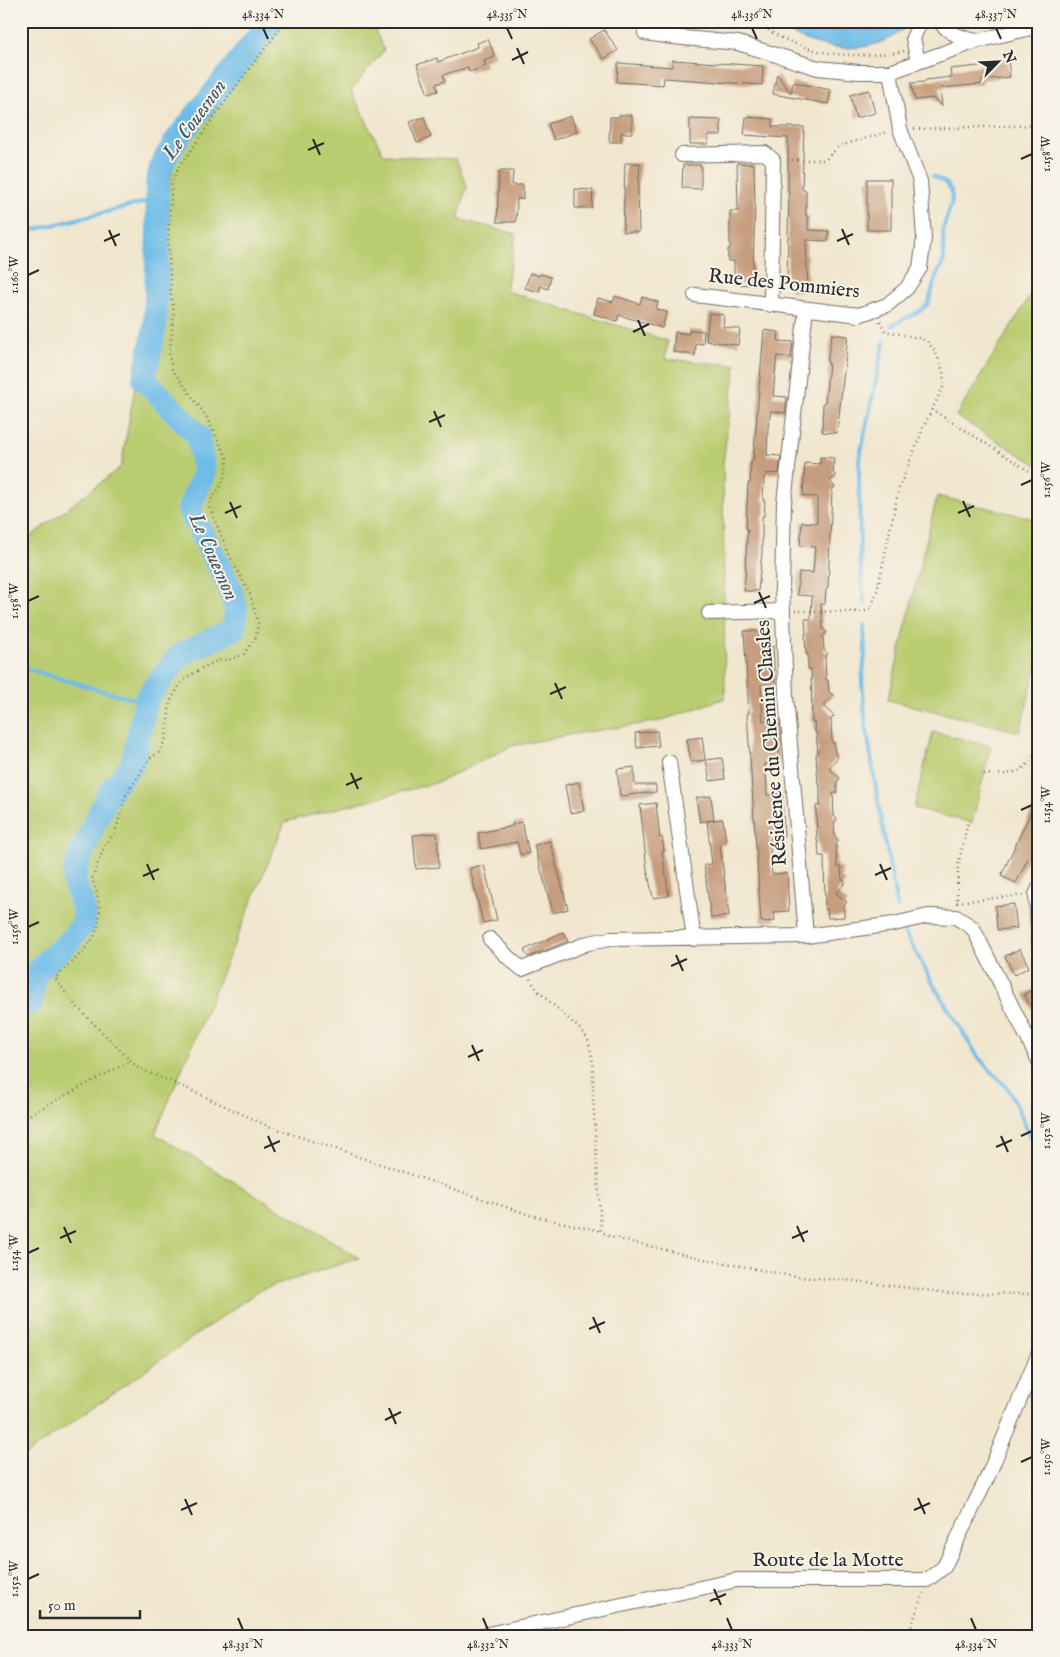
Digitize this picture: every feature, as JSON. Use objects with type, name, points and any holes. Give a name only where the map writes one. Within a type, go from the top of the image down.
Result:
[{"type":"street","points":[[916,55],[913,38],[921,21]]},
{"type":"street","points":[[939,21],[953,34],[977,42]]},
{"type":"street","points":[[644,33],[738,43],[818,68],[859,72],[890,72],[916,55],[1039,26]]},
{"type":"street","name":"Rue des Pommiers","points":[[695,296],[859,315],[888,306],[907,288],[920,268],[924,238],[920,181],[900,129],[890,72]]},
{"type":"street","points":[[682,155],[765,153],[773,160],[771,305]]},
{"type":"street","name":"Résidence du Chemin Chasles","points":[[806,309],[784,503],[783,611],[786,696],[806,936]]},
{"type":"street","points":[[709,613],[783,611]]},
{"type":"street","points":[[669,762],[694,939]]},
{"type":"street","points":[[1037,891],[1039,943]]},
{"type":"street","points":[[490,939],[522,969],[588,943],[610,939],[806,936],[894,924],[928,916],[956,917],[973,928],[1039,1061]]},
{"type":"street","name":"Route de la Motte","points":[[479,1636],[737,1580],[928,1580],[944,1567],[988,1476],[1039,1353]]},
{"type":"path","points":[[286,21],[180,167],[172,182],[169,206],[168,237],[174,313],[169,356],[172,369],[206,416],[227,458],[226,472],[220,488],[210,501],[210,509],[232,561],[250,594],[258,623],[256,637],[244,654],[232,659],[217,661],[204,667],[190,675],[176,690],[170,702],[166,738],[160,753],[151,757],[126,795],[115,833],[106,845],[92,879],[98,895],[101,916],[97,933],[78,956],[54,978],[75,1005],[138,1068],[268,1126],[533,1216],[601,1231],[610,1237],[700,1258],[796,1277],[846,1280],[949,1293],[1039,1294]]},
{"type":"path","points":[[756,21],[782,38],[827,54],[916,55]]},
{"type":"path","points":[[783,611],[862,612],[871,609],[877,591],[899,488],[944,385],[943,371],[934,350],[927,341],[885,331],[876,310]]},
{"type":"path","points":[[932,409],[1039,477]]},
{"type":"path","points":[[984,774],[1009,775],[1026,766],[1032,760],[1039,742]]},
{"type":"path","points":[[956,917],[958,866],[968,822]]},
{"type":"path","points":[[957,902],[1037,891]]},
{"type":"path","points":[[522,969],[539,992],[579,1028],[588,1039],[593,1062],[593,1098],[601,1231]]},
{"type":"path","points":[[21,1119],[130,1061]]},
{"type":"path","points":[[908,1636],[928,1580]]},
{"type":"green space","points":[[274,21],[371,21],[384,50],[351,91],[384,155],[456,159],[467,186],[458,219],[516,234],[506,291],[668,341],[665,359],[736,365],[723,463],[725,698],[660,721],[574,734],[512,746],[439,782],[285,822],[155,1134],[360,1258],[260,1290],[21,1458],[21,544],[121,467],[178,138]]},
{"type":"green space","points":[[1039,281],[1039,466],[956,416]]},
{"type":"green space","points":[[937,496],[1039,520],[1039,655],[1020,732],[888,700]]},
{"type":"green space","points":[[933,732],[991,746],[972,823],[914,808]]},
{"type":"water","points":[[770,21],[910,21],[891,38],[879,43],[854,48],[840,48],[809,41],[792,34]]},
{"type":"building","points":[[604,30],[618,50],[604,59],[589,39]]},
{"type":"building","points":[[488,39],[495,57],[484,61],[486,66],[469,72],[468,67],[443,75],[445,81],[436,84],[438,91],[428,94],[417,65],[437,58],[438,62],[478,47],[477,43]]},
{"type":"building","points":[[672,60],[763,66],[762,85],[664,78],[663,85],[617,82],[618,63],[672,67]]},
{"type":"building","points":[[1008,60],[1010,77],[982,80],[982,84],[940,88],[942,106],[933,98],[915,100],[911,83],[951,77],[950,69],[988,65]]},
{"type":"building","points":[[777,74],[791,94],[793,82],[831,90],[828,104],[773,94]]},
{"type":"building","points":[[869,90],[875,113],[856,118],[850,95]]},
{"type":"building","points":[[619,115],[632,115],[632,133],[621,133],[621,142],[609,142],[610,117],[619,117]]},
{"type":"building","points":[[571,116],[577,132],[554,140],[548,124]]},
{"type":"building","points":[[424,117],[431,137],[417,143],[409,122]]},
{"type":"building","points":[[746,117],[772,119],[772,127],[804,127],[802,190],[806,190],[808,230],[829,231],[828,241],[806,240],[808,291],[791,291],[791,282],[787,282],[788,138],[744,135]]},
{"type":"building","points":[[690,119],[721,120],[721,135],[708,135],[708,144],[690,144]]},
{"type":"building","points":[[625,163],[640,163],[638,192],[639,232],[623,232]]},
{"type":"building","points":[[737,163],[754,164],[754,285],[734,284],[734,261],[728,261],[728,249],[730,249],[730,211],[738,211]]},
{"type":"building","points":[[683,165],[701,165],[701,189],[682,188]]},
{"type":"building","points":[[499,171],[513,171],[512,185],[523,185],[523,199],[517,199],[516,222],[497,222]]},
{"type":"building","points":[[867,179],[891,179],[891,230],[867,230]]},
{"type":"building","points":[[575,189],[593,190],[592,208],[575,208]]},
{"type":"building","points":[[530,273],[551,277],[548,289],[541,286],[539,292],[525,288]]},
{"type":"building","points":[[615,296],[640,304],[642,297],[658,302],[656,309],[667,312],[662,328],[619,315],[617,321],[594,314],[598,298],[613,302]]},
{"type":"building","points":[[709,313],[724,315],[723,327],[740,329],[738,345],[706,341]]},
{"type":"building","points":[[689,330],[704,331],[703,344],[696,343],[695,355],[673,352],[675,332],[689,334]]},
{"type":"building","points":[[764,330],[779,332],[778,341],[793,342],[791,358],[777,356],[773,396],[787,397],[785,413],[771,411],[768,427],[767,455],[781,456],[779,473],[766,474],[764,477],[763,501],[765,501],[764,516],[762,516],[762,553],[758,591],[744,591],[748,529],[746,529],[748,483],[750,483],[751,461],[753,461]]},
{"type":"building","points":[[832,334],[848,336],[837,433],[822,432],[823,403],[825,403],[829,363],[827,363]]},
{"type":"building","points":[[820,457],[834,458],[833,473],[836,476],[830,481],[835,487],[832,490],[828,588],[826,589],[825,604],[821,604],[823,629],[827,632],[823,636],[824,650],[828,654],[825,657],[826,680],[828,680],[829,692],[833,695],[823,706],[834,716],[831,719],[832,743],[834,743],[835,754],[838,757],[829,768],[840,778],[837,782],[837,793],[833,793],[834,816],[837,819],[834,823],[835,837],[839,841],[836,844],[837,867],[841,867],[842,879],[846,882],[836,893],[847,902],[844,906],[844,917],[828,918],[827,909],[825,909],[824,856],[819,856],[817,841],[816,806],[820,806],[820,784],[818,784],[816,732],[814,722],[812,722],[811,669],[808,669],[805,634],[805,619],[811,619],[812,596],[797,595],[799,572],[813,573],[815,547],[800,546],[802,522],[817,523],[817,497],[803,496],[805,463],[820,464]]},
{"type":"building","points":[[744,631],[758,631],[759,647],[773,646],[775,684],[761,684],[763,721],[778,720],[780,763],[765,764],[767,795],[782,794],[784,837],[770,838],[770,846],[772,874],[787,873],[789,911],[774,912],[775,921],[761,922],[747,713],[749,713]]},
{"type":"building","points":[[657,731],[659,746],[637,748],[635,733]]},
{"type":"building","points":[[702,737],[705,760],[691,762],[687,739]]},
{"type":"building","points":[[722,758],[725,779],[710,781],[706,760]]},
{"type":"building","points":[[634,767],[635,785],[656,785],[656,792],[620,796],[617,769]]},
{"type":"building","points":[[579,782],[584,811],[570,813],[565,785]]},
{"type":"building","points":[[1039,795],[1039,836],[1016,883],[1001,876]]},
{"type":"building","points":[[711,796],[714,820],[700,822],[696,798]]},
{"type":"building","points":[[656,803],[669,896],[653,898],[647,869],[640,805]]},
{"type":"building","points":[[723,819],[726,843],[720,844],[729,916],[711,918],[704,865],[712,864],[707,821]]},
{"type":"building","points":[[522,822],[529,853],[520,855],[517,842],[481,849],[478,833],[513,826],[512,824]]},
{"type":"building","points":[[437,833],[439,867],[416,869],[413,835]]},
{"type":"building","points":[[550,841],[568,909],[553,913],[534,845]]},
{"type":"building","points":[[484,865],[497,920],[483,923],[470,868]]},
{"type":"building","points":[[1014,904],[1017,928],[997,930],[995,906]]},
{"type":"building","points":[[563,932],[568,941],[528,957],[524,950]]},
{"type":"building","points":[[1020,949],[1029,967],[1014,975],[1005,956]]},
{"type":"building","points":[[1039,987],[1039,1023],[1024,994]]},
{"type":"waterway","name":"Le Couesnon","points":[[21,1006],[31,1002],[35,978],[42,966],[69,942],[84,923],[84,910],[74,881],[76,866],[110,791],[132,765],[147,697],[180,655],[234,629],[236,610],[229,586],[189,509],[204,472],[198,436],[144,379],[155,327],[158,232],[157,183],[162,164],[175,142],[271,21]]},
{"type":"waterway","points":[[891,326],[920,311],[928,304],[936,277],[944,260],[943,229],[952,202],[951,190],[946,183],[933,176]]},
{"type":"waterway","points":[[21,233],[158,199]]},
{"type":"waterway","points":[[864,602],[860,559],[859,461],[884,342]]},
{"type":"waterway","points":[[864,624],[865,655],[862,681],[866,725],[897,907]]},
{"type":"waterway","points":[[21,667],[146,702]]},
{"type":"waterway","points":[[904,931],[936,989],[978,1057],[1010,1091],[1039,1156]]}]
